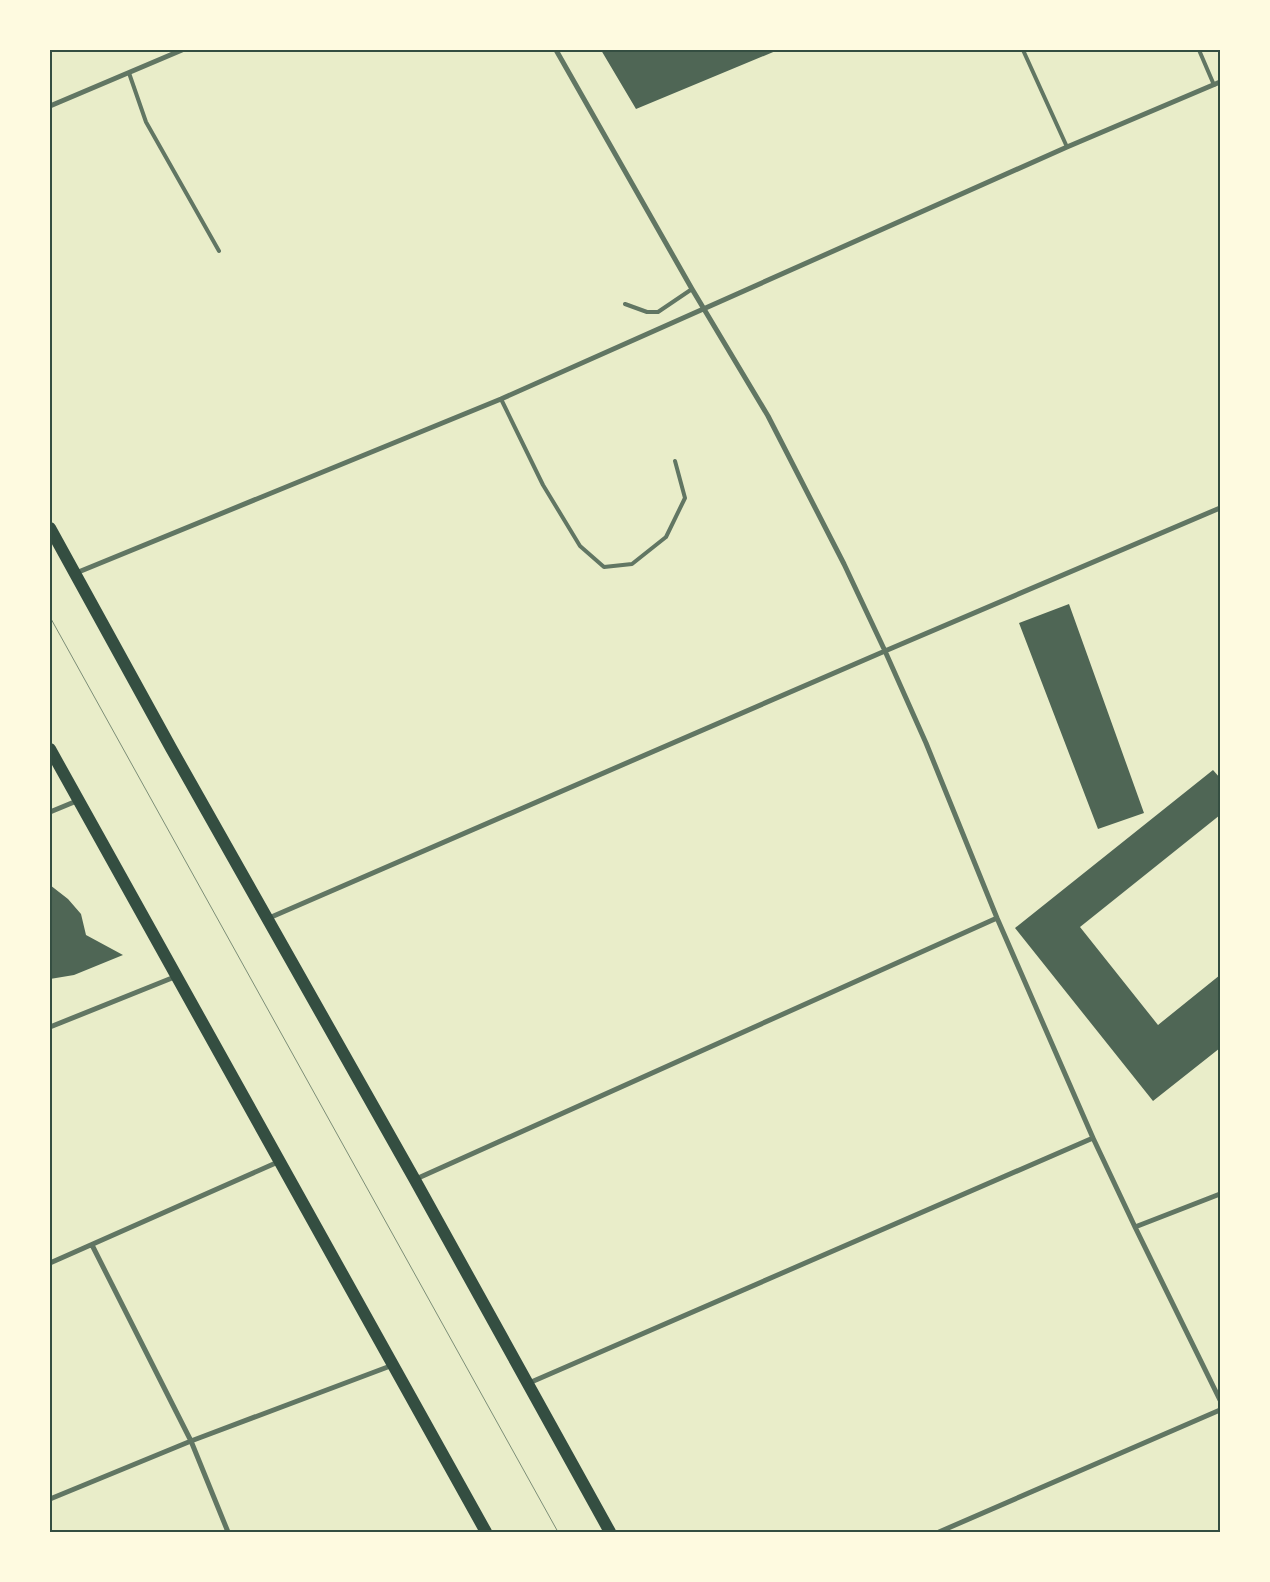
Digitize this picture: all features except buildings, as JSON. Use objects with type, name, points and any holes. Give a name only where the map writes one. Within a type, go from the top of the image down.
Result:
[{"type":"main road","points":[[50,528],[171,748],[529,1383],[610,1532]]},
{"type":"main road","points":[[50,749],[486,1532]]},
{"type":"street","points":[[50,106],[182,50]]},
{"type":"street","points":[[556,50],[692,289],[768,416],[844,564],[926,743],[997,918],[1093,1138],[1220,1400]]},
{"type":"street","points":[[76,573],[501,399],[704,307],[1067,147],[1220,82]]},
{"type":"street","points":[[268,918],[1220,508]]},
{"type":"street","points":[[50,812],[79,800]]},
{"type":"street","points":[[415,1180],[997,918]]},
{"type":"street","points":[[50,1028],[177,976]]},
{"type":"street","points":[[529,1383],[1093,1138]]},
{"type":"street","points":[[50,1262],[280,1161]]},
{"type":"street","points":[[1135,1227],[1220,1194]]},
{"type":"street","points":[[92,1245],[190,1441],[228,1532]]},
{"type":"street","points":[[50,1499],[190,1441],[394,1365]]},
{"type":"street","points":[[939,1532],[1220,1410]]},
{"type":"lane","points":[[1023,50],[1067,147]]},
{"type":"lane","points":[[1199,50],[1214,85]]},
{"type":"lane","points":[[129,73],[146,122],[219,251]]},
{"type":"lane","points":[[626,304],[647,312],[658,312],[692,289]]},
{"type":"lane","points":[[501,399],[543,485],[570,531],[580,546],[604,568],[632,564],[666,537],[685,498],[675,461]]},
{"type":"tram line","points":[[50,617],[558,1532]]}]
